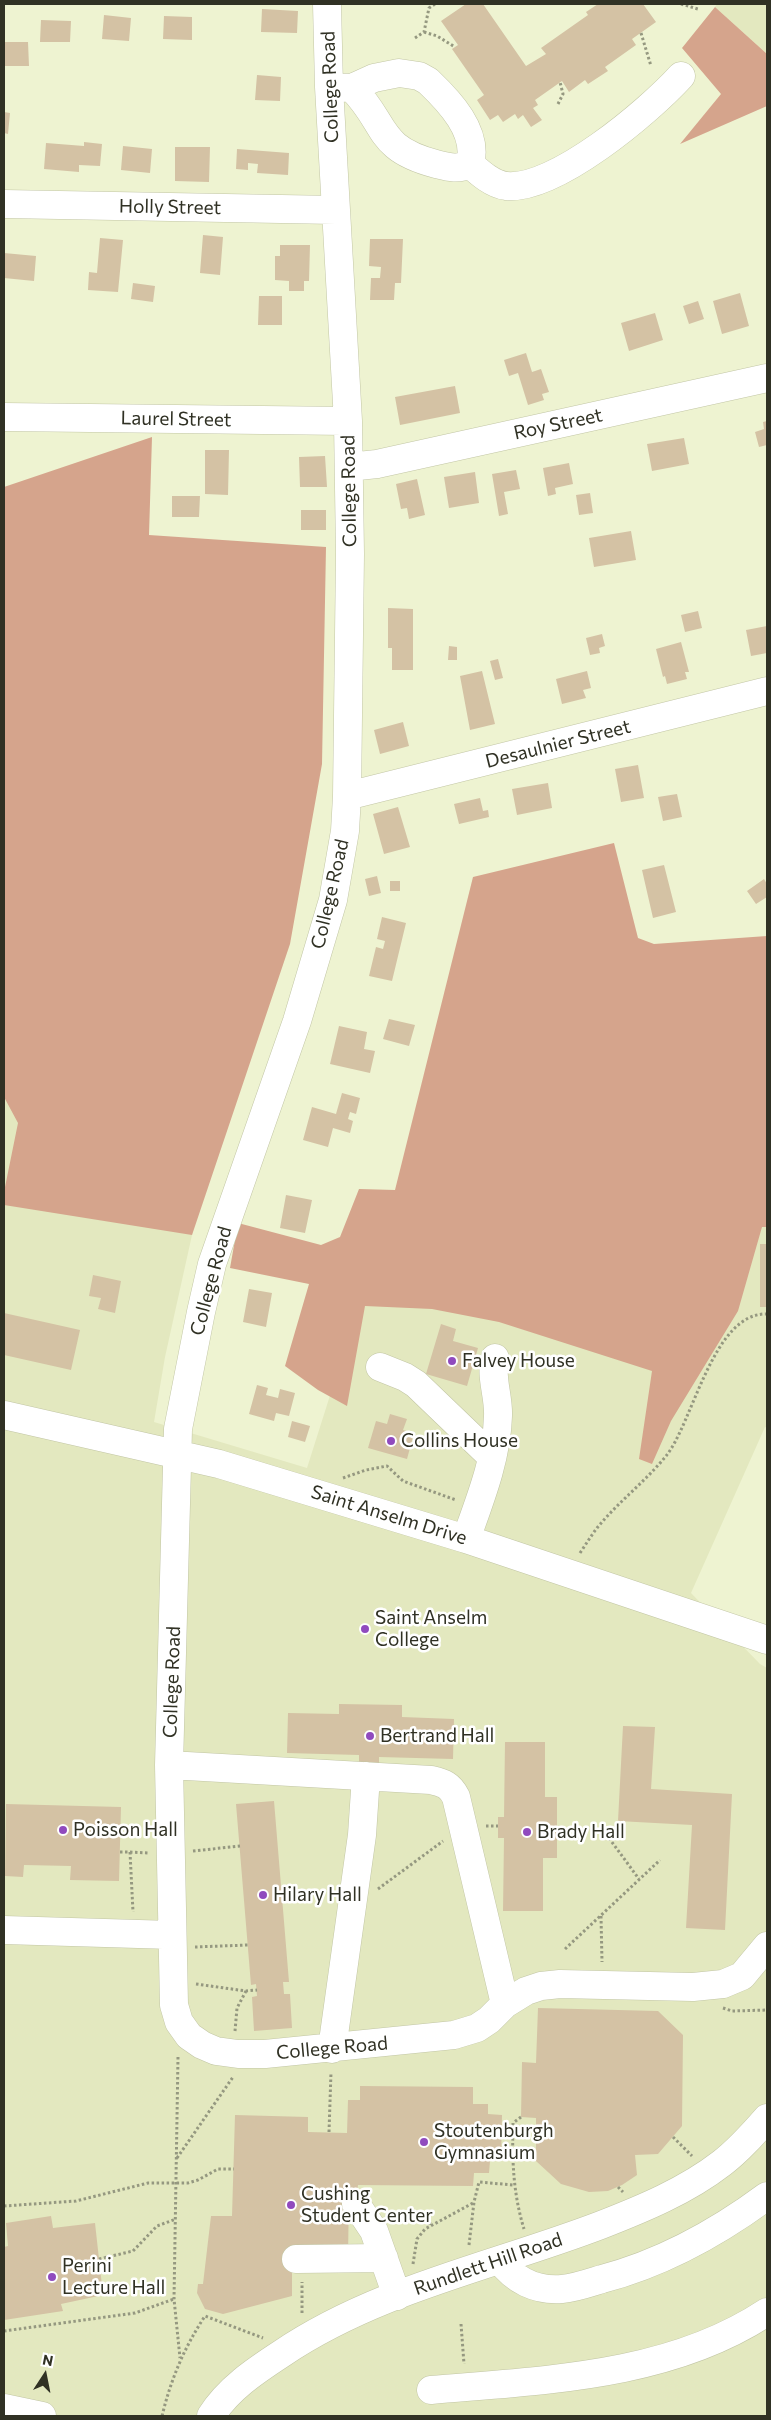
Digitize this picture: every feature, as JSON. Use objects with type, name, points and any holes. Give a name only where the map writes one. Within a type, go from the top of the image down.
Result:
[{"type":"street","name":"College Road","points":[[327,4],[341,87],[336,210],[349,466],[348,796],[340,867],[321,943],[297,1021],[223,1231],[204,1296],[178,1429],[169,1765],[158,1854],[172,1941],[174,2005],[178,2022],[189,2036],[216,2051],[238,2054],[332,2049],[454,2035],[478,2028],[506,2004],[526,1991],[541,1986],[693,1987],[723,1984],[748,1971],[767,1946]]},
{"type":"street","points":[[341,87],[390,74],[409,74],[428,80],[469,133],[473,149],[470,164]]},
{"type":"street","points":[[470,164],[498,184],[514,186],[537,182],[569,165],[639,116],[663,96],[681,76]]},
{"type":"street","points":[[341,87],[366,102],[380,130],[402,151],[449,167],[459,168],[470,164]]},
{"type":"street","name":"Holly Street","points":[[4,204],[336,210]]},
{"type":"street","name":"Roy Street","points":[[349,466],[385,462],[767,378]]},
{"type":"street","name":"Laurel Street","points":[[4,417],[348,421]]},
{"type":"street","name":"Desaulnier Street","points":[[348,796],[767,691]]},
{"type":"street","points":[[466,1539],[491,1456],[498,1416],[493,1370],[495,1358]]},
{"type":"street","points":[[380,1367],[405,1376],[416,1384],[491,1456]]},
{"type":"street","name":"Saint Anselm Drive","points":[[4,1415],[228,1467],[466,1539],[767,1640]]},
{"type":"street","name":"College Road","points":[[169,1765],[444,1782],[451,1787],[456,1797],[506,2004]]},
{"type":"street","points":[[332,2049],[362,1835],[366,1776]]},
{"type":"street","points":[[4,1930],[172,1941]]},
{"type":"street","name":"Rundlett Hill Road","points":[[212,2416],[217,2407],[244,2380],[297,2343],[336,2321],[397,2296],[625,2215],[692,2184],[723,2162],[767,2118]]},
{"type":"street","points":[[500,2260],[508,2272],[527,2284],[561,2289],[578,2286],[638,2270],[682,2249],[736,2218],[767,2196]]},
{"type":"street","points":[[356,2204],[374,2231],[397,2296]]},
{"type":"street","points":[[299,2259],[384,2258]]},
{"type":"street","points":[[430,2390],[580,2374],[665,2358],[722,2338],[767,2312]]},
{"type":"street","points":[[4,2408],[42,2416]]},
{"type":"path","points":[[415,38],[424,32],[429,8],[435,4]]},
{"type":"path","points":[[681,4],[698,9]]},
{"type":"path","points":[[424,32],[437,36],[455,47]]},
{"type":"path","points":[[641,33],[651,66]]},
{"type":"path","points":[[558,104],[563,94],[560,82]]},
{"type":"path","points":[[577,1556],[597,1528],[659,1464],[675,1444],[699,1386],[721,1346],[742,1323],[755,1316],[767,1314]]},
{"type":"path","points":[[336,1481],[366,1470],[387,1466],[404,1481],[414,1486],[477,1507]]},
{"type":"path","points":[[606,1834],[639,1879]]},
{"type":"path","points":[[120,1852],[158,1854],[240,1846]]},
{"type":"path","points":[[130,1852],[133,1914]]},
{"type":"path","points":[[565,1948],[660,1860]]},
{"type":"path","points":[[378,1889],[395,1876]]},
{"type":"path","points":[[601,1915],[602,1985]]},
{"type":"path","points":[[172,1941],[248,1945]]},
{"type":"path","points":[[173,1984],[199,1984],[246,1991],[257,1990]]},
{"type":"path","points":[[236,2035],[237,2008],[246,1991]]},
{"type":"path","points":[[329,2132],[332,2049]]},
{"type":"path","points":[[178,2055],[174,2299],[180,2358]]},
{"type":"path","points":[[177,2159],[236,2073]]},
{"type":"path","points":[[521,2117],[513,2123],[513,2185],[524,2231]]},
{"type":"path","points":[[673,2137],[694,2158]]},
{"type":"path","points":[[4,2206],[76,2201],[137,2184],[176,2183],[198,2180],[218,2169],[234,2169]]},
{"type":"path","points":[[468,2249],[474,2202],[479,2182],[513,2185]]},
{"type":"path","points":[[412,2268],[417,2239],[425,2229],[474,2202]]},
{"type":"path","points":[[385,2217],[400,2212],[408,2213],[432,2225]]},
{"type":"path","points":[[99,2259],[133,2251],[157,2226],[176,2219]]},
{"type":"path","points":[[299,2259],[302,2315]]},
{"type":"path","points":[[4,2331],[135,2313],[174,2299]]},
{"type":"path","points":[[162,2416],[180,2358],[205,2316],[268,2340]]},
{"type":"path","points":[[461,2324],[466,2387]]},
{"type":"shaded area","points":[[717,4],[767,4],[767,54],[715,7]]},
{"type":"shaded area","points":[[715,7],[767,54],[767,106],[680,144],[721,94],[682,48]]},
{"type":"shaded area","points":[[152,437],[149,535],[326,547],[322,764],[290,944],[192,1235],[4,1205],[4,1192],[18,1123],[4,1097],[4,487]]},
{"type":"shaded area","name":"Saint Anselm College","points":[[4,828],[275,907],[192,1235],[165,1357],[154,1422],[307,1468],[392,1200],[767,1205],[767,1428],[765,1427],[691,1593],[760,1664],[767,1668],[767,2416],[4,2416]]},
{"type":"shaded area","points":[[614,843],[638,938],[654,944],[767,936],[767,1227],[762,1227],[738,1311],[671,1421],[652,1464],[639,1459],[652,1371],[499,1322],[432,1309],[365,1306],[347,1406],[318,1390],[285,1366],[309,1284],[230,1268],[238,1223],[321,1245],[340,1237],[359,1189],[395,1190],[473,877]]},
{"type":"building","points":[[466,4],[483,4],[526,66],[546,54],[541,48],[588,15],[586,12],[598,4],[643,4],[656,22],[632,39],[636,45],[605,67],[608,71],[588,84],[585,80],[569,92],[562,81],[535,100],[538,105],[533,108],[542,120],[531,127],[523,115],[518,119],[515,114],[503,122],[498,115],[490,120],[477,100],[484,95],[452,49],[458,45],[441,21]]},
{"type":"building","points":[[262,9],[298,11],[297,33],[261,32]]},
{"type":"building","points":[[104,15],[131,18],[129,41],[102,39]]},
{"type":"building","points":[[164,16],[192,17],[192,40],[163,39]]},
{"type":"building","points":[[41,20],[71,21],[70,42],[40,42]]},
{"type":"building","points":[[4,42],[28,42],[29,66],[4,66]]},
{"type":"building","points":[[257,75],[281,77],[280,101],[255,100]]},
{"type":"building","points":[[4,112],[10,113],[8,134],[4,133]]},
{"type":"building","points":[[84,142],[102,144],[100,166],[79,165],[79,172],[44,169],[46,143],[84,146]]},
{"type":"building","points":[[123,146],[152,149],[150,173],[121,170]]},
{"type":"building","points":[[175,147],[210,147],[209,182],[175,181]]},
{"type":"building","points":[[237,149],[289,153],[288,175],[257,173],[258,164],[248,163],[248,170],[236,169]]},
{"type":"building","points":[[203,235],[223,237],[220,275],[200,273]]},
{"type":"building","points":[[100,238],[123,240],[118,292],[88,290],[89,272],[97,273]]},
{"type":"building","points":[[370,239],[403,239],[401,283],[395,283],[394,300],[370,300],[371,278],[380,278],[381,267],[369,266]]},
{"type":"building","points":[[280,245],[310,245],[309,281],[304,281],[304,291],[289,291],[289,281],[275,280],[275,256],[280,256]]},
{"type":"building","points":[[4,253],[36,256],[34,281],[4,278]]},
{"type":"building","points":[[133,283],[155,286],[153,302],[131,299]]},
{"type":"building","points":[[740,293],[749,326],[722,334],[713,301]]},
{"type":"building","points":[[259,296],[282,296],[282,325],[258,325]]},
{"type":"building","points":[[698,301],[704,319],[689,324],[683,306]]},
{"type":"building","points":[[655,313],[663,340],[629,351],[621,323]]},
{"type":"building","points":[[526,353],[532,372],[541,369],[549,392],[542,394],[544,400],[528,405],[518,373],[509,376],[504,360]]},
{"type":"building","points":[[455,386],[460,413],[400,425],[395,397]]},
{"type":"building","points":[[767,421],[767,445],[759,447],[755,432],[764,429],[763,422]]},
{"type":"building","points":[[684,438],[689,464],[652,471],[647,444]]},
{"type":"building","points":[[205,450],[229,450],[228,495],[205,494]]},
{"type":"building","points":[[325,456],[327,487],[300,487],[299,457]]},
{"type":"building","points":[[569,463],[573,484],[555,488],[556,494],[548,496],[543,468]]},
{"type":"building","points":[[516,470],[520,489],[504,492],[508,514],[499,516],[492,474]]},
{"type":"building","points":[[475,472],[479,503],[449,508],[444,477]]},
{"type":"building","points":[[417,479],[425,515],[409,519],[407,508],[401,509],[396,484]]},
{"type":"building","points":[[590,493],[593,513],[579,515],[576,495]]},
{"type":"building","points":[[172,496],[200,496],[199,517],[172,517]]},
{"type":"building","points":[[301,510],[326,510],[326,530],[301,530]]},
{"type":"building","points":[[631,531],[636,560],[594,567],[589,538]]},
{"type":"building","points":[[388,608],[413,609],[413,670],[392,670],[392,648],[388,648]]},
{"type":"building","points":[[698,611],[702,628],[685,632],[681,615]]},
{"type":"building","points":[[767,626],[767,653],[751,656],[746,630]]},
{"type":"building","points":[[602,634],[605,646],[599,648],[600,653],[590,655],[586,638]]},
{"type":"building","points":[[681,642],[689,672],[685,672],[687,679],[667,684],[665,676],[663,677],[656,649]]},
{"type":"building","points":[[449,646],[457,647],[457,660],[448,660]]},
{"type":"building","points":[[498,659],[503,678],[495,680],[490,661]]},
{"type":"building","points":[[482,671],[495,724],[470,730],[460,676]]},
{"type":"building","points":[[587,671],[591,688],[583,690],[586,698],[562,704],[556,679]]},
{"type":"building","points":[[403,722],[409,746],[380,754],[374,730]]},
{"type":"building","points":[[638,765],[644,798],[621,802],[615,769]]},
{"type":"building","points":[[548,783],[552,808],[517,815],[512,789]]},
{"type":"building","points":[[677,794],[682,817],[663,821],[658,797]]},
{"type":"building","points":[[480,798],[483,811],[488,810],[489,817],[459,824],[454,804]]},
{"type":"building","points":[[398,807],[410,847],[384,854],[373,814]]},
{"type":"building","points":[[664,865],[676,912],[653,918],[642,870]]},
{"type":"building","points":[[377,876],[381,893],[369,896],[365,879]]},
{"type":"building","points":[[764,879],[767,884],[767,897],[756,904],[747,891]]},
{"type":"building","points":[[390,881],[400,881],[400,891],[390,891]]},
{"type":"building","points":[[382,917],[406,923],[392,981],[369,976],[376,947],[383,949],[385,941],[377,939]]},
{"type":"building","points":[[389,1019],[415,1025],[409,1046],[383,1039]]},
{"type":"building","points":[[339,1026],[367,1032],[364,1049],[375,1051],[370,1073],[330,1064]]},
{"type":"building","points":[[342,1093],[360,1098],[356,1114],[350,1112],[348,1119],[353,1121],[350,1133],[333,1128],[328,1147],[303,1140],[312,1107],[336,1114]]},
{"type":"building","points":[[286,1195],[312,1200],[305,1233],[280,1228]]},
{"type":"building","points":[[760,1244],[767,1244],[767,1307],[760,1307]]},
{"type":"building","points":[[93,1275],[121,1281],[115,1313],[98,1309],[101,1298],[89,1296]]},
{"type":"building","points":[[249,1289],[272,1293],[266,1327],[243,1322]]},
{"type":"building","points":[[4,1313],[80,1330],[71,1370],[4,1355]]},
{"type":"building","name":"Falvey House","points":[[441,1324],[456,1329],[453,1341],[478,1348],[467,1386],[426,1374]]},
{"type":"building","points":[[257,1385],[268,1388],[266,1395],[278,1398],[280,1389],[295,1393],[289,1416],[276,1413],[274,1421],[249,1414]]},
{"type":"building","name":"Collins House","points":[[390,1414],[407,1419],[403,1430],[414,1433],[407,1459],[368,1448],[376,1421],[387,1424]]},
{"type":"building","points":[[292,1421],[310,1426],[305,1442],[288,1437]]},
{"type":"building","name":"Bertrand Hall","points":[[339,1704],[402,1705],[402,1717],[454,1719],[453,1759],[379,1757],[379,1764],[359,1763],[359,1755],[287,1753],[288,1713],[339,1714]]},
{"type":"building","points":[[623,1726],[655,1727],[651,1789],[732,1794],[725,1930],[686,1928],[692,1825],[618,1821]]},
{"type":"building","name":"Brady Hall","points":[[505,1742],[545,1742],[545,1797],[557,1797],[557,1858],[543,1858],[543,1911],[503,1911],[504,1838],[498,1838],[498,1817],[504,1817]]},
{"type":"building","name":"Hilary Hall","points":[[274,1801],[289,1982],[283,1982],[284,1994],[290,1994],[292,2028],[254,2031],[252,1997],[257,1996],[256,1984],[251,1985],[236,1804]]},
{"type":"building","name":"Poisson Hall","points":[[6,1804],[121,1807],[119,1881],[70,1880],[71,1866],[24,1865],[23,1877],[5,1876]]},
{"type":"building","points":[[538,2008],[658,2011],[683,2035],[682,2126],[658,2154],[635,2155],[637,2175],[622,2185],[608,2191],[589,2192],[561,2184],[536,2161],[536,2118],[521,2117],[522,2062],[536,2063]]},
{"type":"building","name":"Cushing Student Center","points":[[360,2086],[473,2087],[473,2104],[488,2104],[488,2114],[502,2115],[501,2161],[490,2161],[489,2173],[474,2173],[473,2186],[358,2185],[357,2193],[349,2195],[348,2255],[292,2256],[292,2296],[223,2314],[205,2309],[197,2293],[198,2284],[203,2284],[211,2216],[232,2216],[235,2115],[308,2117],[308,2132],[347,2133],[348,2100],[360,2100]]},
{"type":"building","name":"Perini Lecture Hall","points":[[51,2216],[53,2228],[95,2223],[103,2295],[61,2304],[63,2311],[4,2320],[4,2247],[8,2246],[6,2223]]},
{"type":"place","name":"Falvey House","points":[[452,1361]]},
{"type":"place","name":"Collins House","points":[[391,1441]]},
{"type":"place","name":"Saint Anselm College","points":[[365,1629]]},
{"type":"place","name":"Bertrand Hall","points":[[370,1736]]},
{"type":"place","name":"Poisson Hall","points":[[63,1830]]},
{"type":"place","name":"Brady Hall","points":[[527,1832]]},
{"type":"place","name":"Hilary Hall","points":[[263,1895]]},
{"type":"place","name":"Stoutenburgh Gymnasium","points":[[424,2142]]},
{"type":"place","name":"Cushing Student Center","points":[[291,2205]]},
{"type":"place","name":"Perini Lecture Hall","points":[[52,2277]]}]
